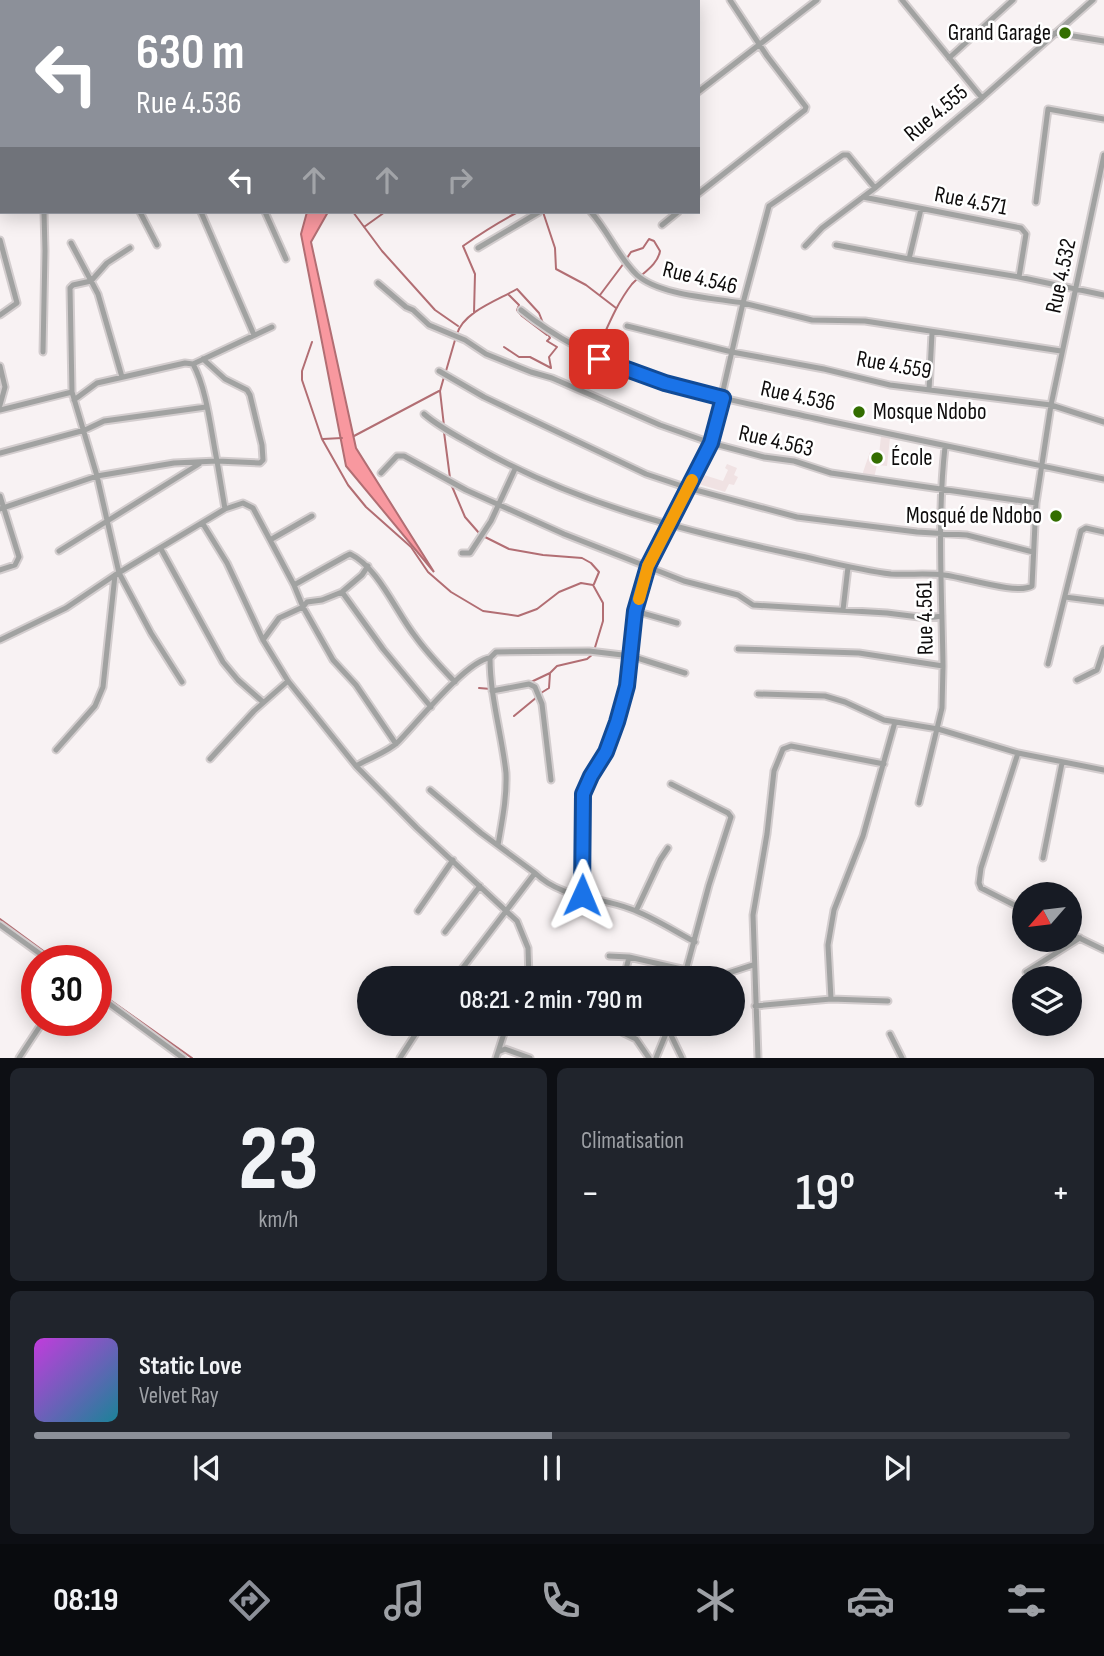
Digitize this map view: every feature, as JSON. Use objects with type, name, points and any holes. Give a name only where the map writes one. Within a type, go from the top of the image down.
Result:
[{"type":"street","points":[[700,192],[806,107],[760,46],[730,0]]},
{"type":"street","points":[[700,91],[817,0]]},
{"type":"street","points":[[902,0],[982,98]]},
{"type":"street","points":[[949,58],[1013,0]]},
{"type":"street","name":"Rue 4.555","points":[[805,246],[822,228],[875,188],[982,98],[1089,1]]},
{"type":"street","points":[[1055,33],[1104,41]]},
{"type":"street","points":[[1036,202],[1048,109],[1104,119]]},
{"type":"street","points":[[875,188],[848,155],[843,155],[771,203],[743,303],[812,320],[865,321],[1061,351]]},
{"type":"street","name":"Rue 4.532","points":[[942,574],[1009,587],[1032,586],[1036,503],[1051,405],[1104,155]]},
{"type":"street","name":"Rue 4.571","points":[[863,197],[1024,230],[1026,234],[1019,277]]},
{"type":"street","points":[[909,259],[921,209]]},
{"type":"street","points":[[43,352],[44,214]]},
{"type":"street","points":[[141,214],[157,246]]},
{"type":"street","points":[[202,214],[254,335]]},
{"type":"street","points":[[266,214],[286,259]]},
{"type":"street","points":[[478,248],[536,214]]},
{"type":"street","name":"Rue 4.546","points":[[582,895],[583,794],[606,752],[617,722],[627,686],[635,611],[648,566],[711,443],[743,303],[670,290],[645,281],[635,274],[594,214]]},
{"type":"street","points":[[662,225],[676,214]]},
{"type":"street","points":[[0,240],[17,303],[0,315]]},
{"type":"street","points":[[71,243],[98,294],[122,377]]},
{"type":"street","points":[[836,245],[1019,277],[1104,295]]},
{"type":"street","points":[[56,750],[95,706],[103,687],[117,574],[97,476],[72,392],[69,293],[73,285],[92,281],[107,262],[130,248]]},
{"type":"street","name":"Rue 4.563","points":[[378,284],[429,325],[465,340],[486,354],[711,443],[764,457],[794,461],[831,473],[1036,503]]},
{"type":"street","name":"Rue 4.536","points":[[521,310],[549,332],[599,359],[665,383],[945,447],[1104,479]]},
{"type":"street","name":"Rue 4.559","points":[[627,326],[732,352],[824,369],[890,385],[1051,405]]},
{"type":"street","points":[[74,400],[97,383],[185,363],[192,364],[272,327]]},
{"type":"street","points":[[929,390],[932,333]]},
{"type":"street","points":[[2,509],[97,476],[174,463],[217,461],[257,464],[263,460],[262,445],[247,390],[225,379],[203,359]]},
{"type":"street","points":[[192,364],[197,371],[206,407],[225,509]]},
{"type":"street","points":[[0,366],[5,387],[0,408],[72,392]]},
{"type":"street","points":[[439,371],[484,397],[646,474],[688,488],[797,517],[967,535],[1033,551]]},
{"type":"street","points":[[1051,405],[1104,421]]},
{"type":"street","points":[[0,453],[85,430],[104,421],[206,407]]},
{"type":"street","points":[[424,414],[438,425],[515,469],[601,505],[730,542],[848,567],[892,574],[942,574]]},
{"type":"street","name":"Rue 4.561","points":[[738,649],[859,653],[943,666],[940,490],[945,447]]},
{"type":"street","points":[[381,473],[400,455],[466,490],[564,534],[684,581],[738,595],[753,604],[927,618],[942,616]]},
{"type":"street","points":[[59,551],[201,463]]},
{"type":"street","points":[[462,552],[470,553],[491,521],[515,469]]},
{"type":"street","points":[[0,496],[19,557],[15,565],[0,570]]},
{"type":"street","points":[[0,640],[66,608],[225,509],[243,503],[253,508],[333,660],[356,685],[396,744]]},
{"type":"street","points":[[270,540],[312,516]]},
{"type":"street","points":[[203,524],[227,563],[263,640],[288,681],[356,766],[508,910],[522,929],[528,947],[529,966]]},
{"type":"street","points":[[1048,664],[1081,531],[1086,528],[1104,532]]},
{"type":"street","points":[[161,548],[223,662],[238,680],[263,702]]},
{"type":"street","points":[[295,585],[350,554],[368,566],[416,639],[455,682]]},
{"type":"street","points":[[263,640],[279,618],[303,607],[307,602],[322,600],[342,592],[362,575],[368,566]]},
{"type":"street","points":[[843,610],[848,567]]},
{"type":"street","points":[[117,574],[182,682]]},
{"type":"street","points":[[342,592],[383,649],[431,706]]},
{"type":"street","points":[[1065,597],[1104,602]]},
{"type":"street","points":[[635,611],[677,623]]},
{"type":"street","points":[[1077,680],[1097,670],[1104,650]]},
{"type":"street","points":[[356,766],[396,744],[455,682],[480,661],[496,652],[589,651],[631,656],[685,673]]},
{"type":"street","points":[[489,658],[506,775],[505,808],[498,845]]},
{"type":"street","points":[[919,803],[942,708],[943,666]]},
{"type":"street","points":[[210,759],[263,702],[288,681]]},
{"type":"street","points":[[492,691],[528,684],[535,687],[541,704],[551,780]]},
{"type":"street","points":[[758,694],[825,696],[845,702],[870,715],[895,722],[938,729],[1018,753],[1104,770]]},
{"type":"street","points":[[831,999],[828,945],[834,910],[863,836],[895,722]]},
{"type":"street","points":[[758,1058],[753,915],[767,834],[774,771],[783,749],[791,746],[884,764]]},
{"type":"street","points":[[1012,904],[981,888],[979,883],[981,868],[1018,753]]},
{"type":"street","points":[[1043,858],[1062,763]]},
{"type":"street","points":[[671,784],[731,817],[687,966]]},
{"type":"street","points":[[430,790],[556,889],[636,911],[695,942]]},
{"type":"street","points":[[636,911],[668,848]]},
{"type":"street","points":[[418,911],[453,860]]},
{"type":"street","points":[[464,966],[535,873]]},
{"type":"street","points":[[445,932],[480,886]]},
{"type":"street","points":[[0,925],[28,945]]},
{"type":"street","points":[[1082,939],[1104,950]]},
{"type":"street","points":[[1036,966],[1058,952]]},
{"type":"street","points":[[609,956],[629,957],[668,966]]},
{"type":"street","points":[[627,966],[629,957]]},
{"type":"street","points":[[745,968],[754,965]]},
{"type":"street","points":[[755,1006],[831,999],[888,1001]]},
{"type":"street","points":[[112,1006],[175,1055],[183,1058]]},
{"type":"street","points":[[890,1034],[902,1058]]},
{"type":"street","points":[[19,1058],[33,1036]]},
{"type":"street","points":[[400,1058],[414,1036]]},
{"type":"street","points":[[497,1055],[503,1036]]},
{"type":"street","points":[[630,1036],[636,1039],[649,1058]]},
{"type":"street","points":[[656,1058],[665,1036]]},
{"type":"street","points":[[673,1036],[682,1058]]},
{"type":"street","points":[[497,1055],[505,1049],[530,1058]]},
{"type":"shaded area","points":[[306,214],[327,214],[311,242],[356,448],[434,572],[346,466],[301,234]]},
{"type":"shaded area","name":"École","points":[[881,436],[890,438],[887,466],[877,465],[874,478],[862,475],[870,452],[879,455]]},
{"type":"shaded area","points":[[727,464],[737,468],[734,475],[738,477],[734,485],[729,484],[725,492],[695,483],[701,474],[723,481],[728,470],[725,468]]},
{"type":"waterway","points":[[354,214],[382,251],[435,310],[458,326]]},
{"type":"waterway","points":[[364,227],[382,214]]},
{"type":"waterway","points":[[474,313],[475,274],[463,246],[514,214]]},
{"type":"waterway","points":[[544,214],[555,248],[556,269],[586,285],[616,308]]},
{"type":"waterway","points":[[598,348],[622,299],[632,284],[653,265],[660,251],[654,241],[649,239],[643,248],[631,252],[627,258]]},
{"type":"waterway","points":[[600,295],[624,263]]},
{"type":"waterway","points":[[457,334],[466,319],[517,289],[539,313],[543,323]]},
{"type":"waterway","points":[[508,294],[519,305],[517,310],[522,316],[547,335]]},
{"type":"waterway","points":[[504,347],[519,357],[530,357],[551,368],[549,357],[557,347],[547,341],[550,338],[548,334]]},
{"type":"waterway","points":[[446,371],[455,340]]},
{"type":"waterway","points":[[312,342],[302,371],[302,380],[322,439],[348,485],[366,507],[411,547],[428,572],[451,592],[483,611],[518,616],[537,609],[559,592],[581,583],[593,585],[603,603],[603,621],[593,654],[587,659],[557,666],[550,673],[531,682]]},
{"type":"waterway","points":[[444,377],[440,391],[444,426]]},
{"type":"waterway","points":[[354,436],[439,391]]},
{"type":"waterway","points":[[444,432],[450,478]]},
{"type":"waterway","points":[[323,439],[342,438]]},
{"type":"waterway","points":[[451,484],[465,517],[479,533]]},
{"type":"waterway","points":[[483,536],[509,549],[582,558],[599,572],[594,584]]},
{"type":"waterway","points":[[541,693],[549,688],[550,673]]},
{"type":"waterway","points":[[479,688],[491,689]]},
{"type":"waterway","points":[[514,716],[537,697]]},
{"type":"waterway","points":[[0,919],[35,945]]},
{"type":"waterway","points":[[112,1001],[192,1058]]},
{"type":"slow traffic","points":[[639,599],[648,566],[692,480]]},
{"type":"place","name":"Grand Garage","points":[[1065,33]]},
{"type":"place","name":"Mosque Ndobo","points":[[859,412]]},
{"type":"place","name":"École","points":[[877,458]]},
{"type":"place","name":"Mosqué de Ndobo","points":[[1056,516]]},
{"type":"route","points":[[582,895],[583,794],[606,752],[617,722],[627,686],[635,611],[648,566],[711,443],[723,398],[630,372],[599,359]]}]
